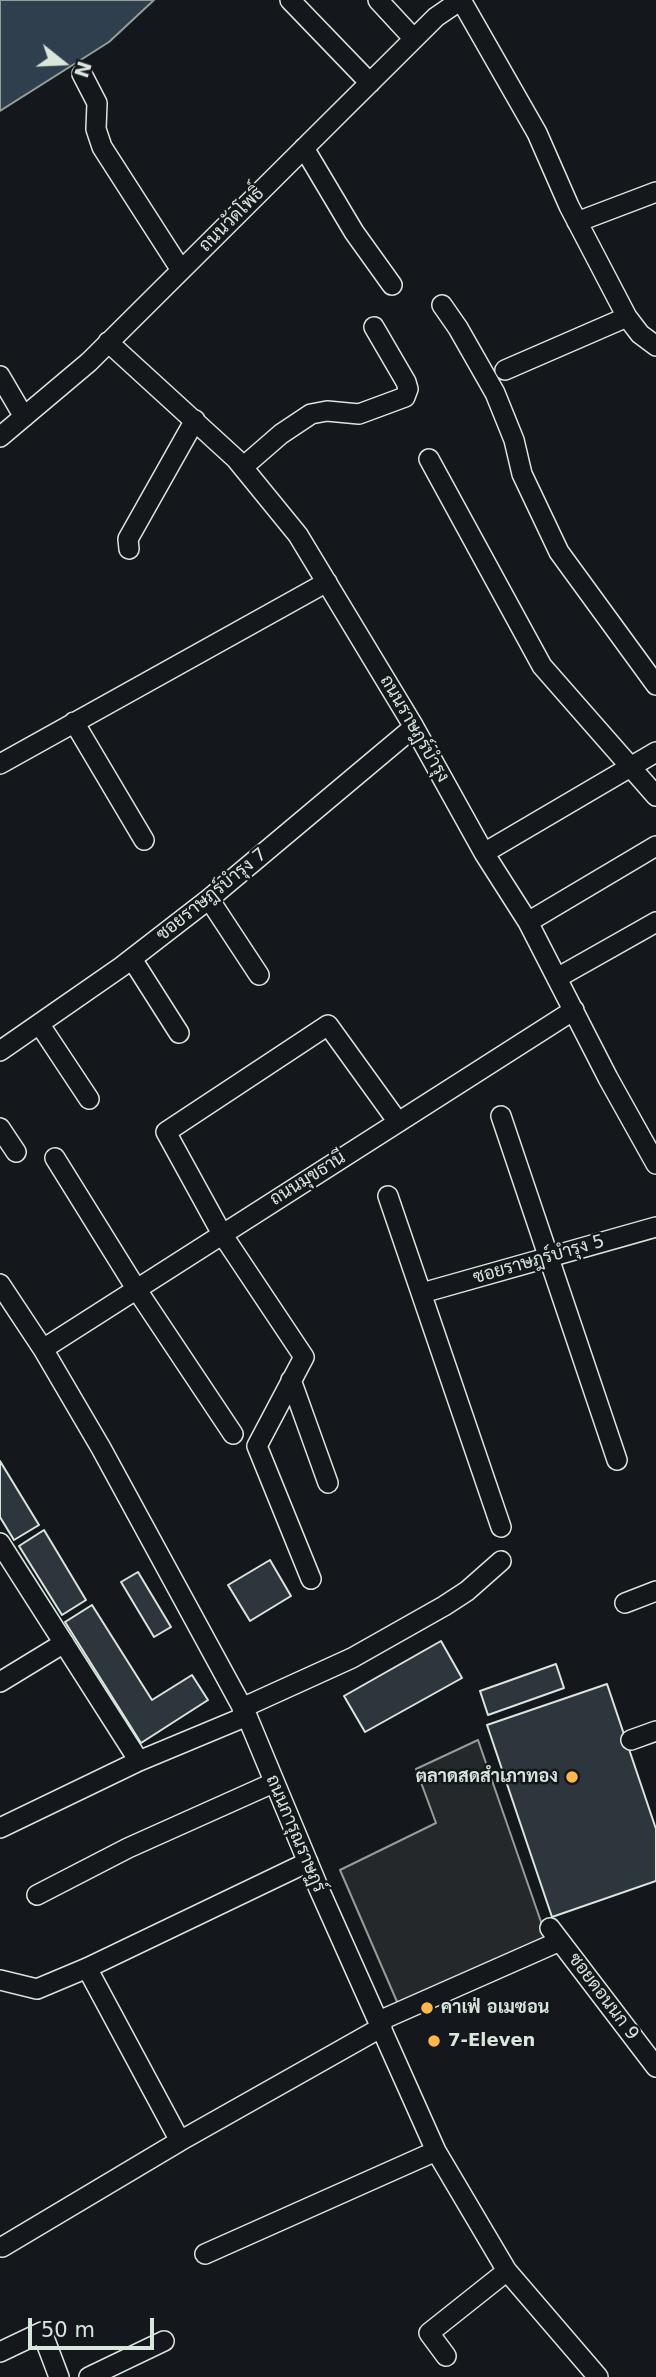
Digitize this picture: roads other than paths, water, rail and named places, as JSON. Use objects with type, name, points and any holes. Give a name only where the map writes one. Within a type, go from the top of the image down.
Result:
[{"type":"street","points":[[290,0],[370,83]]},
{"type":"street","points":[[378,0],[414,39]]},
{"type":"street","points":[[461,0],[537,133],[577,222],[627,317],[640,334],[656,346]]},
{"type":"street","name":"ถนนวัดโพธิ์","points":[[0,437],[108,342],[436,17],[461,0]]},
{"type":"street","points":[[82,74],[97,103],[96,130],[102,147],[181,270]]},
{"type":"street","points":[[304,148],[355,232],[392,285]]},
{"type":"street","points":[[577,222],[656,192]]},
{"type":"street","points":[[442,305],[495,393],[514,440],[522,474],[559,552],[656,685]]},
{"type":"street","points":[[505,370],[627,317]]},
{"type":"street","points":[[243,467],[281,434],[311,414],[327,411],[359,414],[405,397],[408,389],[406,382],[374,327]]},
{"type":"street","name":"ถนนราษฎร์บำรุง","points":[[108,342],[243,467],[298,535],[414,727],[484,853],[528,922],[608,1078],[656,1164]]},
{"type":"street","points":[[0,376],[24,417]]},
{"type":"street","points":[[129,549],[128,539],[194,420]]},
{"type":"street","points":[[429,459],[542,666],[656,796]]},
{"type":"street","points":[[0,764],[327,582]]},
{"type":"street","points":[[75,722],[144,840]]},
{"type":"street","name":"ซอยราษฎร์บำรุง 7","points":[[0,1051],[132,959],[209,900],[414,727]]},
{"type":"street","points":[[484,853],[656,752]]},
{"type":"street","points":[[528,922],[656,846]]},
{"type":"street","points":[[209,900],[259,975]]},
{"type":"street","points":[[557,978],[656,922]]},
{"type":"street","points":[[132,959],[179,1033]]},
{"type":"street","name":"ถนนมุขธานี","points":[[43,1349],[574,1010]]},
{"type":"street","points":[[40,1025],[89,1099]]},
{"type":"street","points":[[311,1579],[257,1446],[304,1357],[222,1234],[166,1132],[328,1025],[398,1122]]},
{"type":"street","points":[[501,1116],[617,1460]]},
{"type":"street","points":[[0,1128],[16,1152]]},
{"type":"street","points":[[55,1158],[137,1290],[233,1434]]},
{"type":"street","points":[[388,1196],[501,1527]]},
{"type":"street","name":"ซอยราษฎร์บำรุง 5","points":[[422,1293],[656,1227]]},
{"type":"street","name":"ถนนการุณราษฏร์","points":[[0,1284],[43,1349],[101,1448],[244,1712],[436,2151],[507,2270],[591,2375]]},
{"type":"street","points":[[291,1380],[328,1483]]},
{"type":"street","points":[[0,1543],[139,1761]]},
{"type":"street","points":[[0,1828],[352,1658],[467,1591],[501,1561]]},
{"type":"street","points":[[625,1603],[656,1591]]},
{"type":"street","points":[[0,1682],[64,1643]]},
{"type":"street","points":[[631,1740],[656,1731]]},
{"type":"street","points":[[37,1895],[128,1848],[273,1783]]},
{"type":"street","points":[[0,1980],[37,1989],[87,1968],[308,1862]]},
{"type":"street","name":"ซอยดอนนก 9","points":[[380,2024],[555,1934],[656,2067]]},
{"type":"street","points":[[87,1968],[180,2141]]},
{"type":"street","points":[[2,2247],[380,2024]]},
{"type":"street","points":[[205,2254],[436,2151]]},
{"type":"street","points":[[446,2356],[429,2333],[507,2270]]},
{"type":"street","points":[[0,2352],[43,2332],[59,2377]]},
{"type":"street","points":[[89,2377],[164,2342]]},
{"type":"water","points":[[0,0],[154,0],[109,42],[0,111]]},
{"type":"place","name":"ตลาดสดสำเภาทอง","points":[[572,1777]]},
{"type":"place","name":"คาเฟ่ อเมซอน","points":[[427,2008]]},
{"type":"place","name":"7-Eleven","points":[[434,2041]]}]
